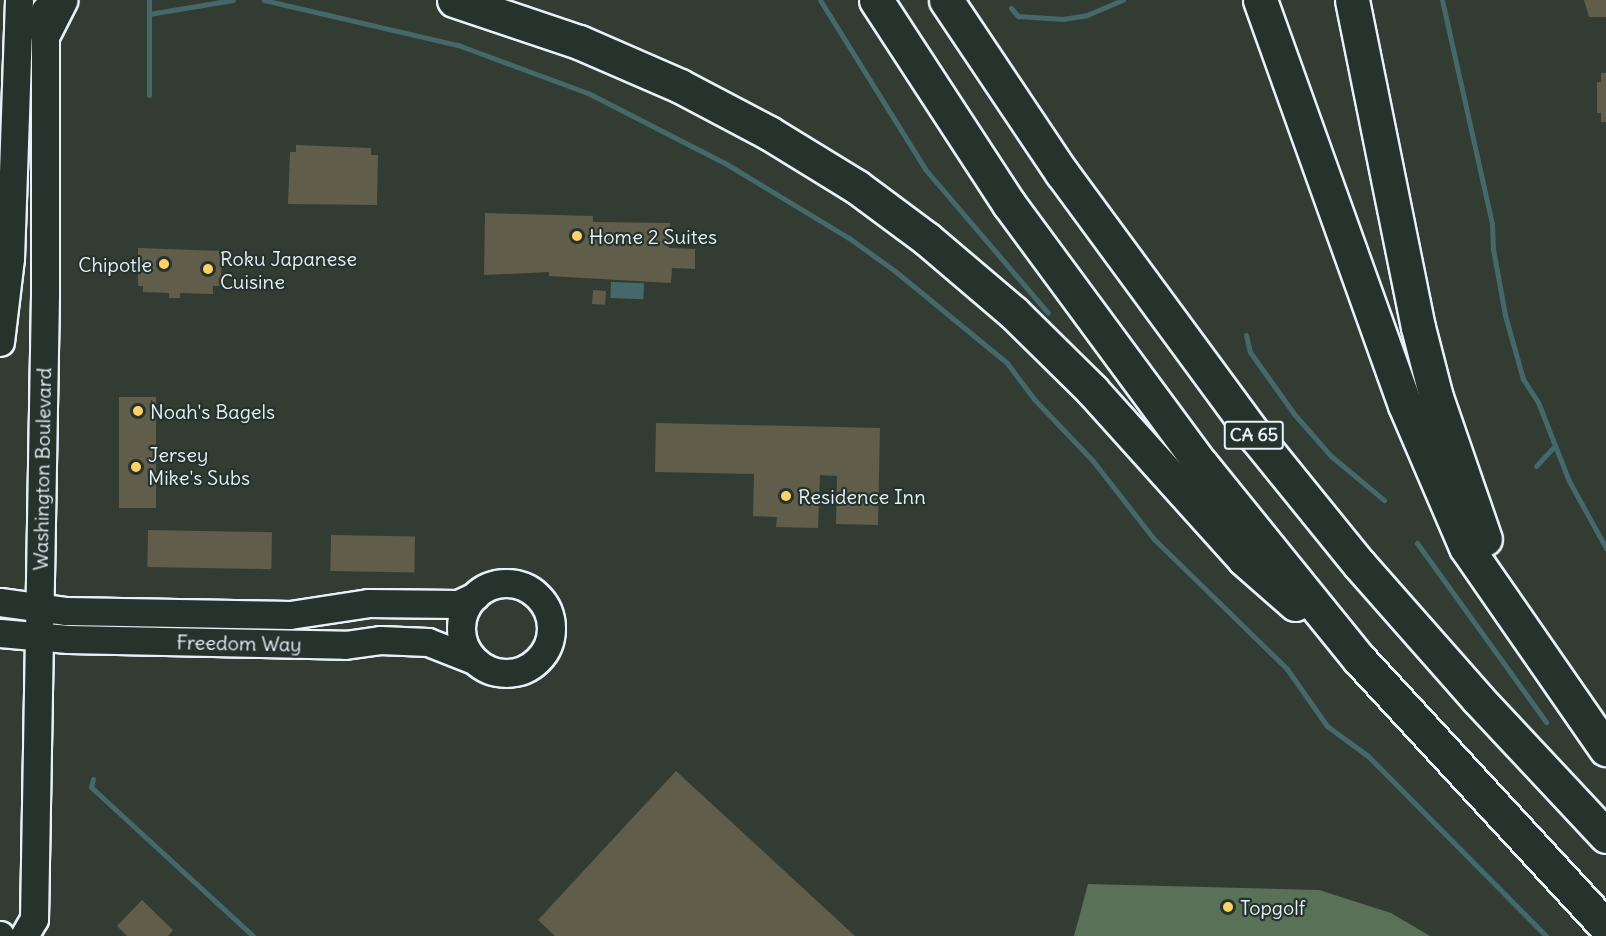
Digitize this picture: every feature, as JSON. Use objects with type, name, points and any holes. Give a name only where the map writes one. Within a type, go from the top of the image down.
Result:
[{"type":"highway","points":[[45,15],[60,0]]},
{"type":"highway","points":[[454,0],[579,42],[680,86],[769,133],[857,187],[927,239],[1014,313],[1092,390],[1244,560],[1360,660]]},
{"type":"highway","name":"CA 65","points":[[876,0],[1009,204],[1108,343],[1360,660],[1606,927]]},
{"type":"highway","name":"CA 65","points":[[946,0],[1062,173],[1256,437],[1359,564],[1477,698],[1606,836]]},
{"type":"highway","points":[[1260,0],[1404,405],[1466,547],[1522,623],[1606,749]]},
{"type":"highway","points":[[1352,0],[1436,397],[1481,530],[1522,623]]},
{"type":"main road","points":[[0,342],[10,258],[19,0]]},
{"type":"main road","name":"Washington Boulevard","points":[[24,936],[34,920],[45,15]]},
{"type":"main road","points":[[507,583],[529,589],[546,606],[552,629],[550,640],[538,661],[518,672],[494,672],[474,660],[467,651],[461,628],[467,606],[475,596],[495,585],[507,583]]},
{"type":"main road","name":"Freedom Way","points":[[0,602],[39,608],[290,615],[368,603],[458,604],[475,596]]},
{"type":"main road","name":"Freedom Way","points":[[0,633],[345,645],[380,640],[428,642],[474,660]]},
{"type":"green space","name":"Topgolf","points":[[1088,884],[1319,890],[1391,913],[1430,936],[1074,936]]},
{"type":"water","points":[[611,282],[644,283],[643,299],[610,298]]},
{"type":"building","points":[[1584,0],[1606,0],[1606,17],[1589,17]]},
{"type":"building","points":[[1601,73],[1606,73],[1606,122],[1601,122],[1601,113],[1597,113],[1597,82],[1601,82]]},
{"type":"building","points":[[296,145],[371,148],[371,155],[378,155],[377,205],[288,204],[290,152],[296,152]]},
{"type":"building","name":"Home 2 Suites","points":[[485,213],[593,216],[593,222],[670,223],[669,248],[695,249],[695,269],[672,268],[671,283],[549,276],[549,272],[484,275]]},
{"type":"building","points":[[138,248],[223,251],[220,286],[213,286],[213,294],[180,293],[180,298],[169,298],[169,293],[143,292],[143,286],[138,286]]},
{"type":"building","points":[[593,290],[606,291],[605,305],[592,304]]},
{"type":"building","points":[[119,397],[156,397],[156,508],[119,508]]},
{"type":"building","name":"Residence Inn","points":[[656,423],[880,428],[878,525],[836,524],[837,476],[820,475],[818,528],[776,527],[777,517],[753,516],[754,474],[655,472]]},
{"type":"building","points":[[148,530],[272,532],[271,569],[147,567]]},
{"type":"building","points":[[331,535],[415,536],[414,572],[330,571]]},
{"type":"building","points":[[676,771],[855,936],[555,936],[538,920]]},
{"type":"building","points":[[142,900],[173,930],[168,936],[127,936],[117,926]]},
{"type":"waterway","points":[[149,0],[149,95]]},
{"type":"waterway","points":[[149,14],[233,0]]},
{"type":"waterway","points":[[264,0],[458,45],[588,93],[725,163],[849,238],[895,271],[1007,363],[1034,399],[1093,461],[1154,539],[1287,669],[1327,726],[1368,756],[1546,936]]},
{"type":"waterway","points":[[820,0],[925,169],[1048,313]]},
{"type":"waterway","points":[[1011,8],[1018,16],[1063,19],[1087,15],[1123,0]]},
{"type":"waterway","points":[[1442,0],[1492,223],[1493,249],[1505,315],[1523,379],[1538,402],[1569,481],[1606,548]]},
{"type":"waterway","points":[[1246,335],[1250,352],[1295,415],[1331,456],[1384,500]]},
{"type":"waterway","points":[[1536,466],[1553,448]]},
{"type":"waterway","points":[[1417,543],[1546,722]]},
{"type":"waterway","points":[[93,779],[91,787],[253,936]]},
{"type":"place","name":"Home 2 Suites","points":[[577,236]]},
{"type":"place","name":"Chipotle","points":[[164,264]]},
{"type":"place","name":"Roku Japanese Cuisine","points":[[208,269]]},
{"type":"place","name":"Noah's Bagels","points":[[138,411]]},
{"type":"place","name":"Jersey Mike's Subs","points":[[136,467]]},
{"type":"place","name":"Residence Inn","points":[[786,496]]},
{"type":"place","name":"Topgolf","points":[[1228,907]]}]
